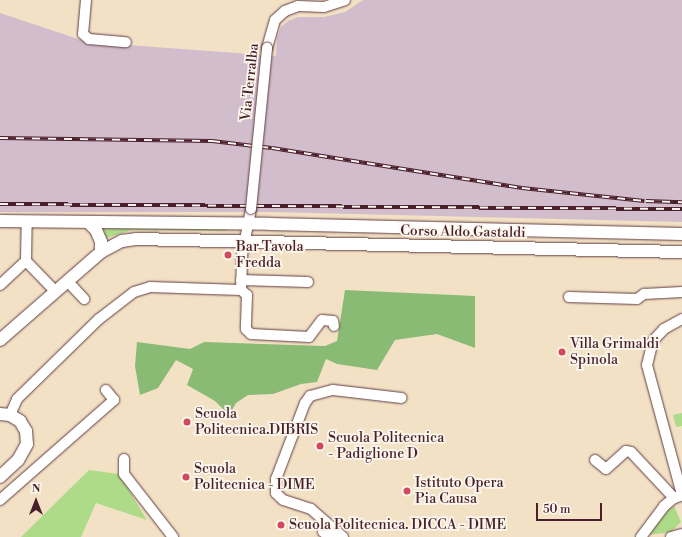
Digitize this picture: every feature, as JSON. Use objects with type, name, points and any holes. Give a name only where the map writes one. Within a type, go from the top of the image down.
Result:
[{"type":"main road","name":"Corso Aldo Gastaldi","points":[[0,222],[248,224],[682,234]]},
{"type":"main road","points":[[88,222],[96,230],[101,242],[101,252]]},
{"type":"main road","name":"Corso Aldo Gastaldi","points":[[0,340],[101,252],[122,241],[137,239],[682,252]]},
{"type":"main road","points":[[0,477],[18,460],[27,444],[26,431],[20,421],[5,415]]},
{"type":"street","points":[[86,0],[83,34],[89,39],[126,42]]},
{"type":"street","name":"Via Terralba","points":[[248,224],[251,209],[268,48],[275,20],[285,11],[298,6],[324,7],[345,0]]},
{"type":"street","points":[[27,222],[26,262],[55,291]]},
{"type":"street","points":[[248,224],[244,242],[241,285],[246,295],[246,329],[251,334],[309,336],[322,320],[333,321],[334,326]]},
{"type":"street","points":[[0,285],[26,262]]},
{"type":"street","points":[[5,415],[18,399],[99,319],[134,292],[150,287],[308,282]]},
{"type":"street","points":[[72,286],[84,299]]},
{"type":"street","points":[[569,297],[637,299],[644,294],[682,292]]},
{"type":"street","points":[[679,496],[678,481],[647,365],[654,341],[664,328],[682,319]]},
{"type":"street","points":[[0,500],[114,400],[106,390]]},
{"type":"street","points":[[343,537],[311,509],[283,500],[276,493],[276,479],[305,403],[310,396],[332,390],[402,398]]},
{"type":"street","points":[[595,460],[606,469],[626,451],[631,452],[679,496]]},
{"type":"street","points":[[124,459],[124,474],[173,537]]},
{"type":"street","points":[[641,537],[650,522],[679,496]]},
{"type":"street","points":[[323,532],[337,537]]},
{"type":"street","points":[[671,537],[682,534]]},
{"type":"shaded area","points":[[363,0],[682,0],[682,222],[270,212],[0,212],[0,13],[87,42],[276,56],[277,38],[281,27],[288,21],[298,17],[324,17],[345,12]]},
{"type":"green space","points":[[103,228],[227,229],[227,231],[132,230],[106,238]]},
{"type":"green space","points":[[345,290],[475,296],[475,348],[437,334],[395,340],[377,370],[337,364],[326,359],[317,382],[301,384],[273,394],[248,395],[236,403],[229,415],[215,401],[187,385],[193,369],[176,360],[158,388],[140,395],[135,366],[137,342],[190,349],[204,342],[325,346],[337,341]]},
{"type":"green space","points":[[682,413],[682,426],[676,427],[673,415]]},
{"type":"green space","points":[[89,470],[119,474],[147,520],[96,503],[81,537],[21,537]]},
{"type":"green space","points":[[674,506],[681,522],[671,532],[648,535],[663,514]]},
{"type":"railway","points":[[0,138],[212,141],[272,148],[522,188],[644,201]]},
{"type":"railway","points":[[646,201],[682,202]]},
{"type":"railway","points":[[0,204],[682,209]]},
{"type":"place","name":"Bar Tavola Fredda","points":[[228,255]]},
{"type":"place","name":"Villa Grimaldi Spinola","points":[[562,352]]},
{"type":"place","name":"Scuola Politecnica.DIBRIS","points":[[187,422]]},
{"type":"place","name":"Scuola Politecnica - Padiglione D","points":[[320,446]]},
{"type":"place","name":"Scuola Politecnica - DIME","points":[[186,477]]},
{"type":"place","name":"Istituto Opera Pia Causa","points":[[407,491]]},
{"type":"place","name":"Scuola Politecnica. DICCA - DIME","points":[[281,525]]}]
